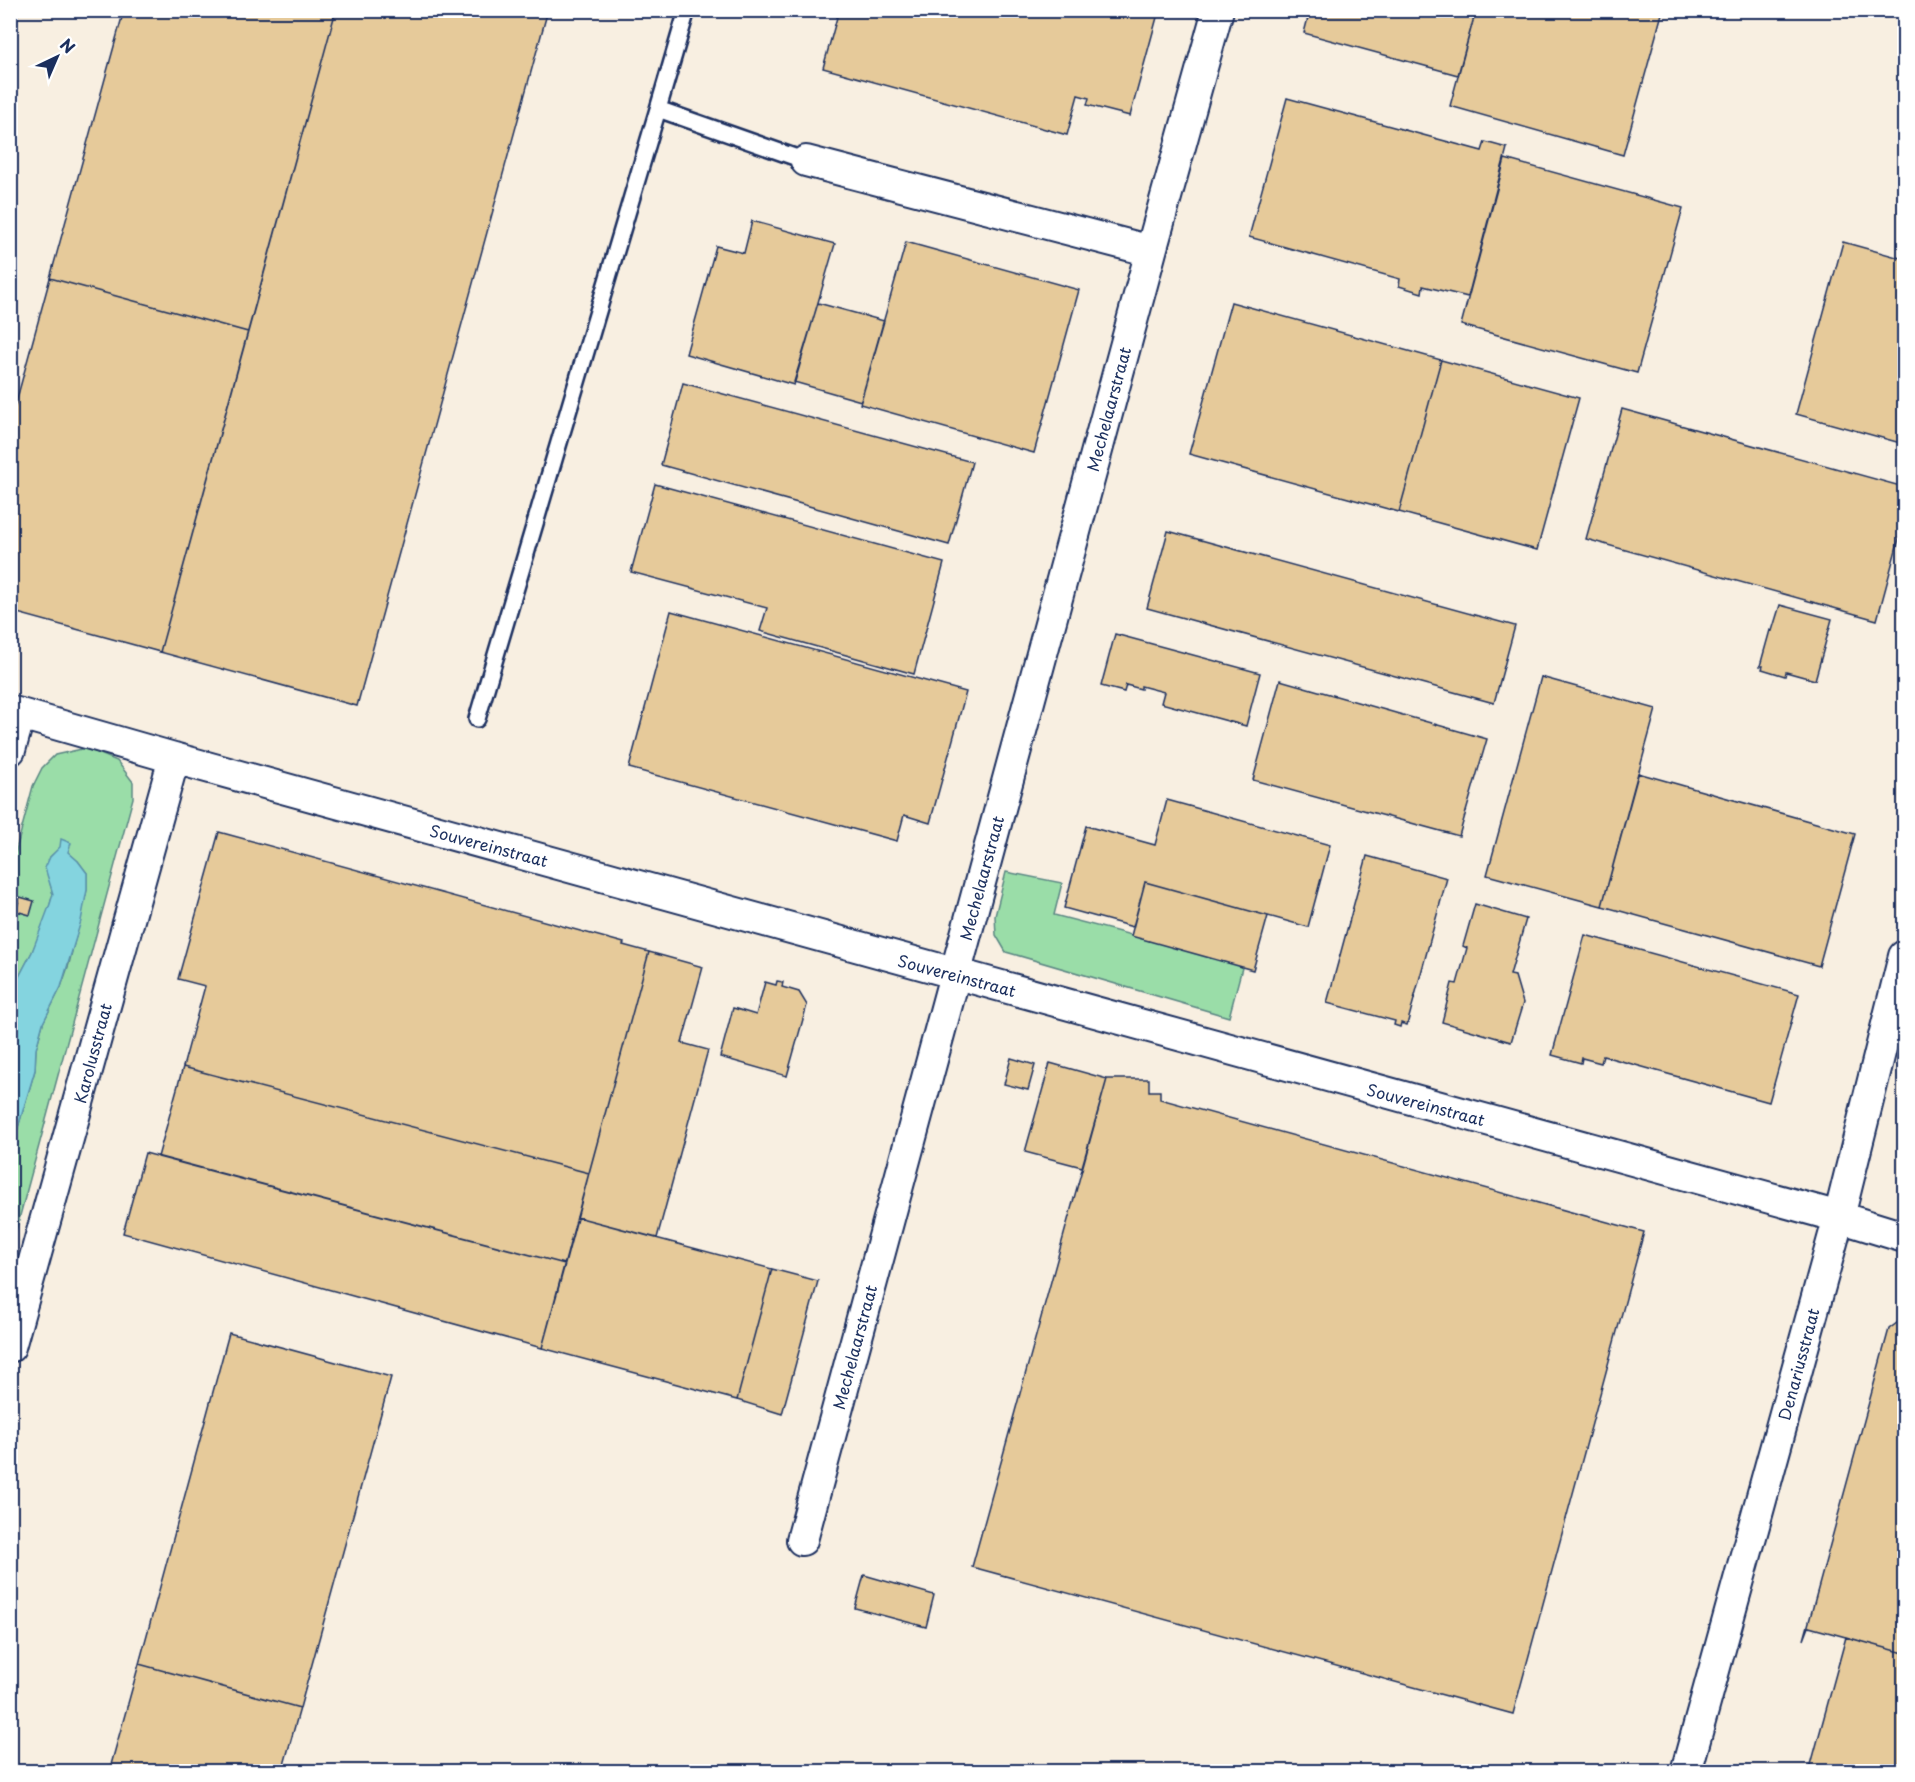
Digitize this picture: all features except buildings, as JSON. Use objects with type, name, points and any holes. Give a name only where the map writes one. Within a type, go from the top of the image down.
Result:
[{"type":"street","name":"Mechelaarstraat","points":[[802,1540],[1218,10]]},
{"type":"street","points":[[806,161],[1151,251]]},
{"type":"street","points":[[10,750],[15,713]]},
{"type":"street","name":"Souvereinstraat","points":[[15,713],[1905,1237]]},
{"type":"street","name":"Karolusstraat","points":[[10,1347],[174,758]]},
{"type":"street","name":"Denariusstraat","points":[[1686,1772],[1839,1217],[1905,956]]},
{"type":"lane","points":[[477,719],[687,10]]},
{"type":"lane","points":[[658,109],[806,161]]},
{"type":"shaded area","points":[[11,11],[1904,11],[1904,1771],[11,1771]]},
{"type":"green space","points":[[86,748],[117,761],[133,782],[133,798],[11,1249],[11,1151],[35,1070],[36,1049],[43,1023],[61,987],[69,964],[87,890],[87,873],[78,861],[61,847],[50,857],[50,883],[53,894],[45,922],[11,992],[11,869],[33,786],[42,768],[55,755]]},
{"type":"green space","points":[[1006,872],[1062,883],[1054,915],[1243,964],[1229,1017],[1006,952],[996,935],[995,916]]},
{"type":"water","points":[[61,839],[71,843],[68,852],[87,873],[87,890],[81,921],[61,987],[43,1023],[36,1049],[35,1070],[11,1151],[11,992],[32,952],[50,904],[53,894],[45,868],[50,857],[60,847]]}]
